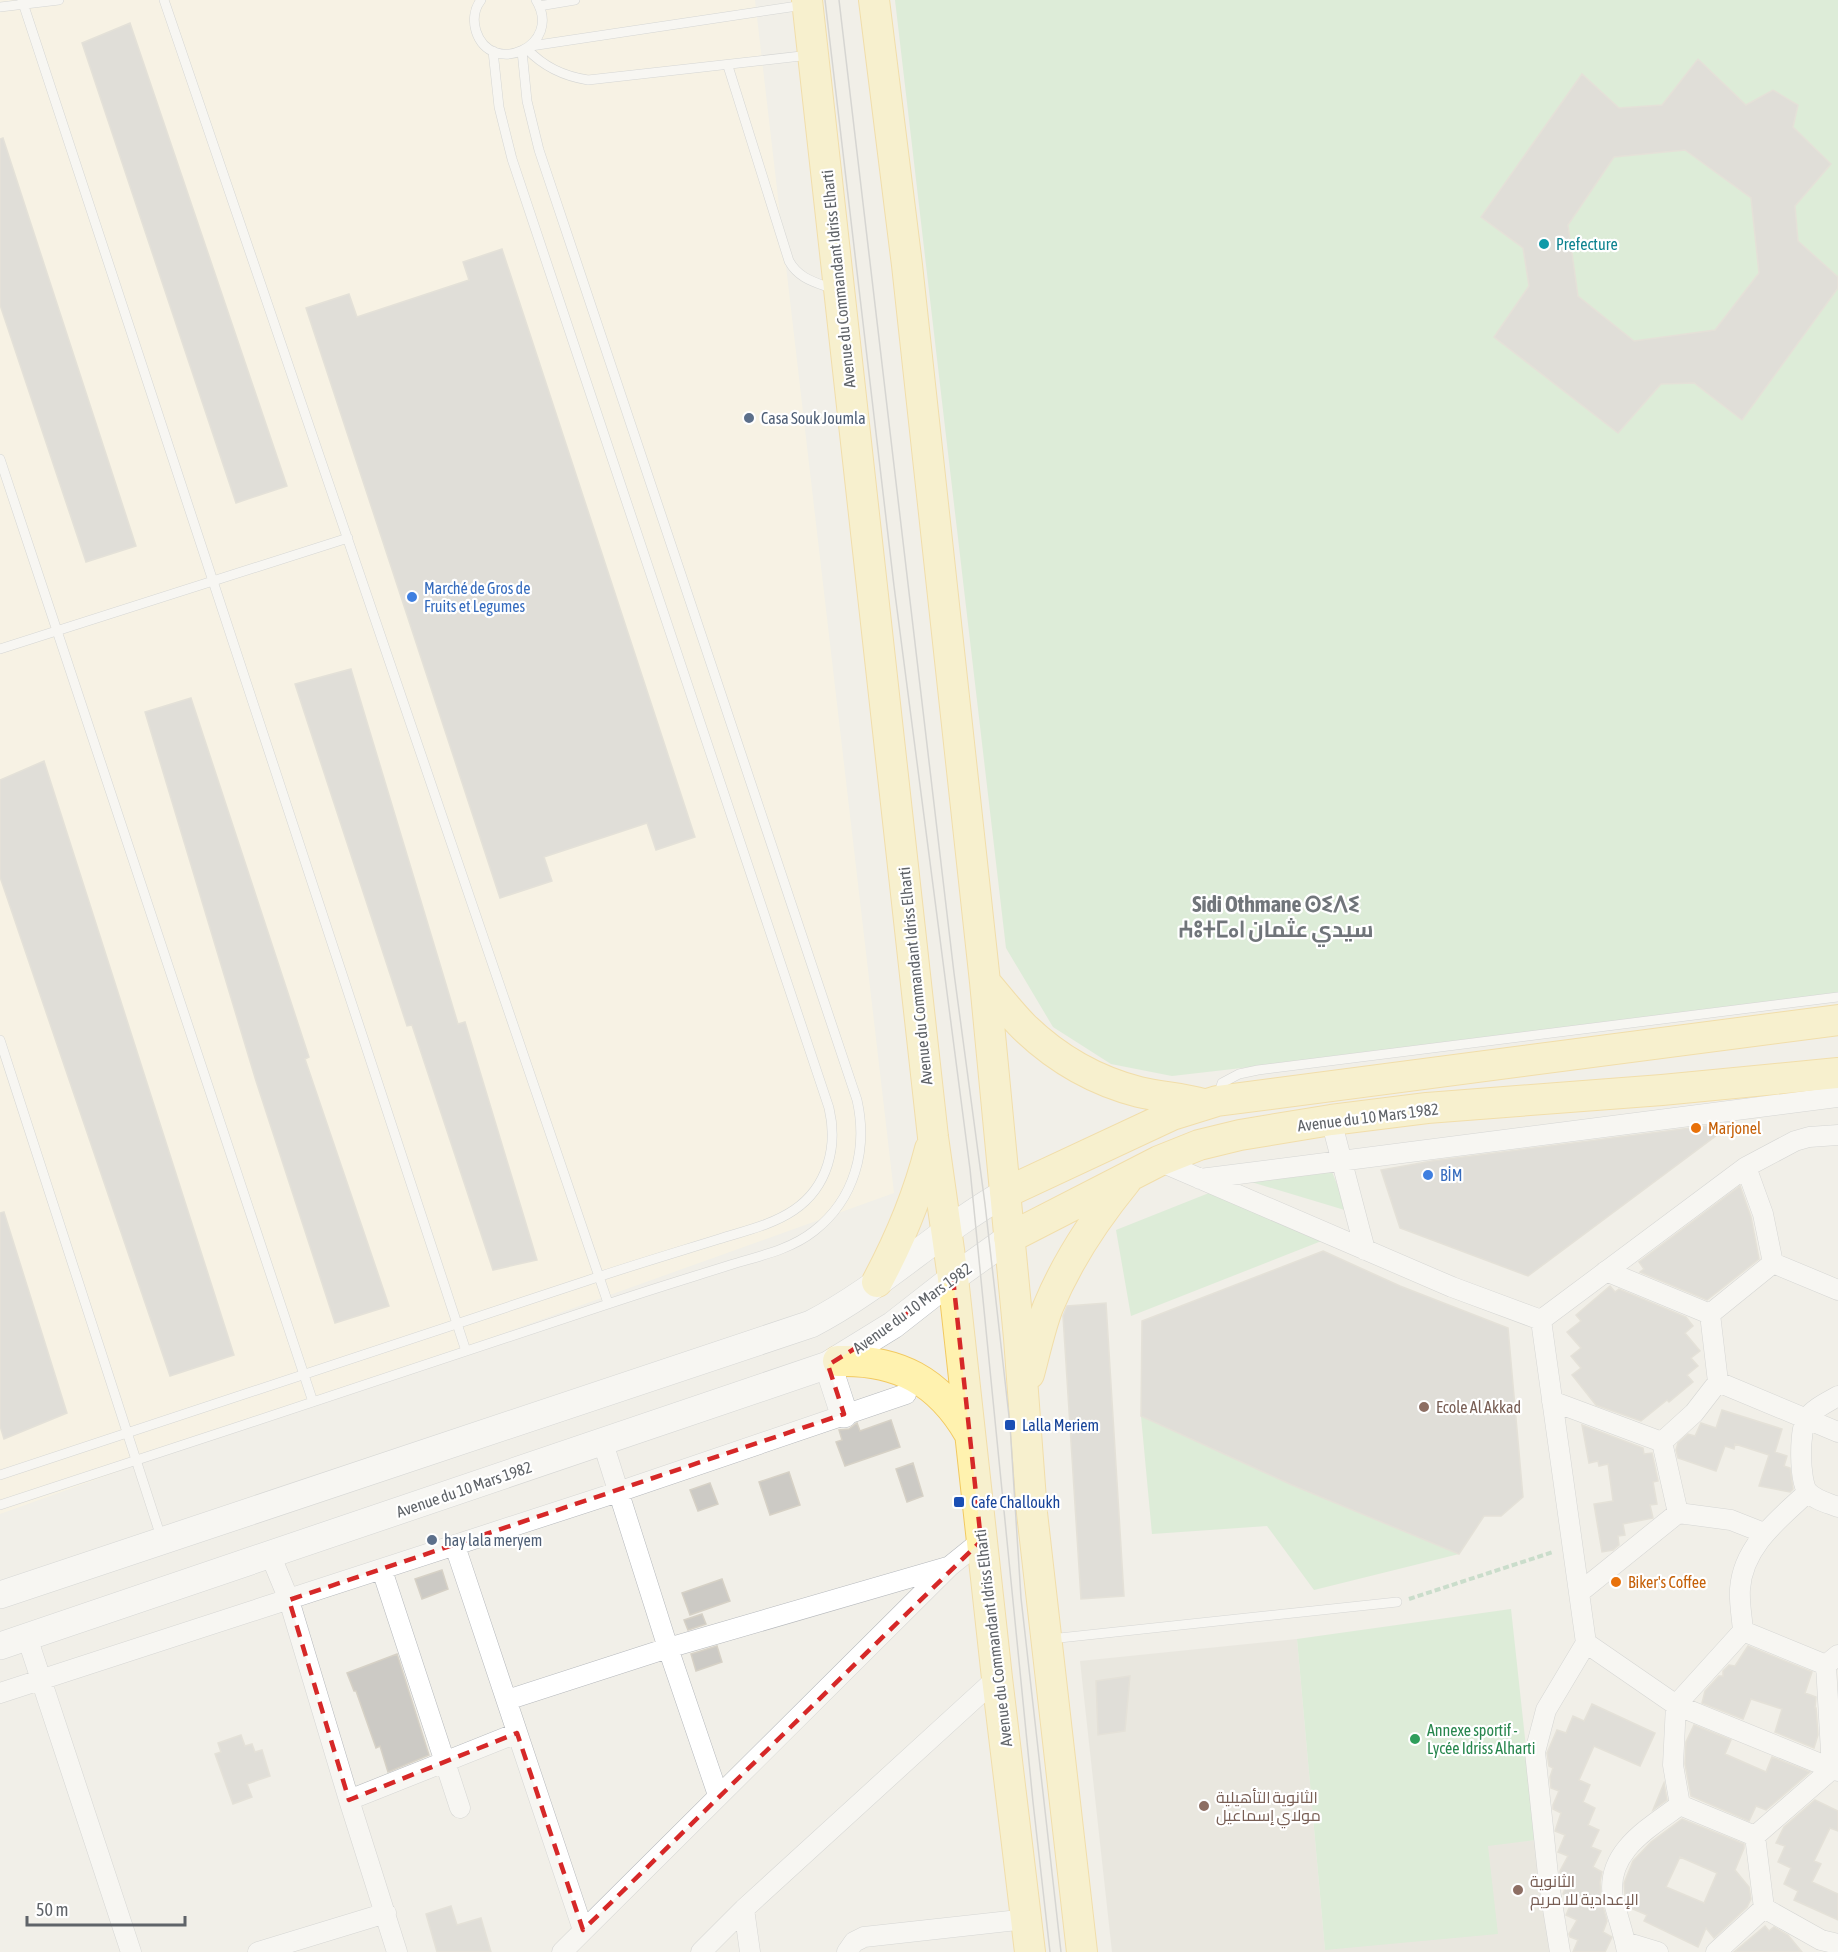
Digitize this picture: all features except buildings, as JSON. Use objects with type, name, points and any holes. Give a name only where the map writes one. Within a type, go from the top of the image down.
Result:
[{"type":"main road","points":[[874,0],[907,265],[985,982],[1032,1513],[1082,1952]]},
{"type":"main road","name":"Avenue du Commandant Idriss Elharti","points":[[807,2],[933,1137],[953,1278],[981,1541],[1030,1952]]},
{"type":"main road","points":[[985,982],[1024,1028],[1078,1068],[1119,1086],[1141,1092],[1210,1103]]},
{"type":"main road","points":[[0,1594],[811,1324],[834,1312],[973,1212],[1005,1193],[1172,1115],[1210,1103],[1838,1020]]},
{"type":"main road","name":"Avenue du 10 Mars 1982","points":[[0,1646],[833,1363],[893,1325],[1009,1238],[1132,1174],[1199,1145],[1331,1120],[1427,1108],[1662,1090],[1838,1073]]},
{"type":"main road","points":[[877,1282],[909,1216],[933,1137]]},
{"type":"main road","points":[[1023,1396],[1047,1309],[1059,1283],[1090,1228],[1132,1174]]},
{"type":"main road","points":[[844,1414],[833,1363],[858,1360],[878,1363],[915,1376],[947,1401],[969,1433]]},
{"type":"street","points":[[1200,1179],[1838,1097]]},
{"type":"street","points":[[1331,1120],[1365,1250]]},
{"type":"street","points":[[1541,1320],[1746,1167],[1795,1141],[1809,1137],[1838,1135]]},
{"type":"street","points":[[1159,1161],[1452,1287],[1541,1320]]},
{"type":"street","points":[[1746,1167],[1763,1214],[1773,1263]]},
{"type":"street","points":[[1773,1263],[1838,1290]]},
{"type":"street","points":[[1710,1314],[1773,1263]]},
{"type":"street","points":[[1606,1271],[1710,1314]]},
{"type":"street","points":[[1662,1442],[1694,1413],[1718,1382],[1710,1314]]},
{"type":"street","points":[[1541,1320],[1586,1643],[1546,1710],[1535,1752],[1549,1884],[1560,1952]]},
{"type":"street","points":[[1718,1382],[1838,1432]]},
{"type":"street","points":[[0,1693],[455,1546],[906,1394]]},
{"type":"street","points":[[1838,1396],[1806,1419],[1803,1430],[1802,1480],[1808,1492],[1838,1507]]},
{"type":"street","points":[[1552,1401],[1662,1442]]},
{"type":"street","points":[[1662,1442],[1678,1513]]},
{"type":"street","points":[[603,1443],[668,1648],[718,1795]]},
{"type":"street","points":[[1680,1805],[1673,1765],[1676,1705],[1743,1631],[1741,1580],[1751,1553],[1764,1533],[1808,1492]]},
{"type":"street","points":[[1580,1592],[1678,1513],[1731,1520],[1764,1533]]},
{"type":"street","points":[[562,1952],[950,1566],[981,1541]]},
{"type":"street","points":[[455,1546],[583,1930]]},
{"type":"street","points":[[270,1554],[289,1600],[397,1952]]},
{"type":"street","points":[[507,1700],[668,1648],[950,1566]]},
{"type":"street","points":[[382,1570],[459,1808]]},
{"type":"street","points":[[1743,1631],[1832,1660],[1835,1770]]},
{"type":"street","points":[[27,1637],[131,1952]]},
{"type":"street","points":[[1586,1643],[1676,1705],[1835,1770]]},
{"type":"street","points":[[701,1952],[997,1678]]},
{"type":"street","points":[[349,1800],[445,1764],[517,1733]]},
{"type":"street","points":[[1755,1836],[1835,1770]]},
{"type":"street","points":[[1680,1805],[1755,1836]]},
{"type":"street","points":[[1658,1952],[1626,1947],[1613,1896],[1613,1881],[1619,1861],[1635,1838],[1680,1805]]},
{"type":"street","points":[[1755,1836],[1764,1908]]},
{"type":"street","points":[[1764,1908],[1821,1940],[1838,1944]]},
{"type":"street","points":[[1716,1952],[1764,1908]]},
{"type":"street","points":[[744,1910],[750,1952]]},
{"type":"street","points":[[258,1952],[386,1913]]},
{"type":"street","points":[[847,1952],[854,1942],[864,1937],[1027,1919]]},
{"type":"lane","points":[[0,7],[23,2],[59,0]]},
{"type":"lane","points":[[164,0],[608,1303]]},
{"type":"lane","points":[[0,1505],[608,1303],[779,1250],[813,1232],[840,1204],[850,1187],[860,1153],[861,1117],[857,1100],[539,150],[527,102],[526,49],[538,37],[542,27],[542,16],[538,3],[575,0]]},
{"type":"lane","points":[[477,1],[474,25],[478,36],[484,45],[502,54],[807,2]]},
{"type":"lane","points":[[23,2],[466,1351]]},
{"type":"lane","points":[[526,49],[541,63],[558,73],[588,80],[813,55]]},
{"type":"lane","points":[[0,1475],[600,1276],[770,1223],[796,1209],[812,1193],[824,1174],[832,1149],[832,1121],[512,159],[499,107],[493,51]]},
{"type":"lane","points":[[728,66],[789,261],[804,278],[839,291]]},
{"type":"lane","points":[[0,459],[313,1402]]},
{"type":"lane","points":[[0,649],[348,538]]},
{"type":"lane","points":[[1210,1103],[1222,1083],[1239,1074],[1258,1070],[1838,997]]},
{"type":"lane","points":[[0,1040],[162,1540]]},
{"type":"lane","points":[[1046,1639],[1397,1602]]},
{"type":"path","points":[[1397,1602],[1573,1545]]},
{"type":"highlighted area","points":[[953,1278],[981,1541],[583,1930],[517,1733],[349,1800],[289,1600],[844,1414],[828,1365],[893,1325]]},
{"type":"shaded area","name":"Marché de Gros de Fruits et Legumes","points":[[0,0],[755,0],[894,1193],[0,1514]]},
{"type":"shaded area","name":"الثانوية التأهيلية مولاي إسماعيل","points":[[1297,1639],[1325,1950],[1488,1845],[1536,1840],[1550,1952],[1112,1952],[1080,1661]]},
{"type":"green space","points":[[895,0],[1838,0],[1838,999],[1172,1076],[1111,1064],[1053,1027],[1006,948]]},
{"type":"green space","points":[[1330,1167],[1348,1211],[1238,1178]]},
{"type":"green space","points":[[1209,1193],[1324,1240],[1131,1316],[1116,1230]]},
{"type":"green space","points":[[1141,1416],[1459,1554],[1314,1590],[1267,1526],[1152,1534]]},
{"type":"green space","name":"Annexe sportif - Lycée Idriss Alharti","points":[[1511,1609],[1536,1840],[1488,1846],[1498,1934],[1325,1950],[1297,1639]]},
{"type":"tram line","points":[[825,0],[894,586],[970,1169],[1050,1952]]},
{"type":"tram line","points":[[839,0],[954,973],[985,1204],[1010,1425],[1021,1598],[1061,1952]]},
{"type":"place","name":"Prefecture","points":[[1544,244]]},
{"type":"place","name":"Casa Souk Joumla","points":[[749,418]]},
{"type":"place","name":"Marché de Gros de Fruits et Legumes","points":[[412,597]]},
{"type":"place","name":"Marjonel","points":[[1696,1128]]},
{"type":"place","name":"BİM","points":[[1428,1175]]},
{"type":"place","name":"Ecole Al Akkad","points":[[1424,1407]]},
{"type":"place","name":"Lalla Meriem","points":[[1010,1425]]},
{"type":"place","name":"Cafe Challoukh","points":[[959,1502]]},
{"type":"place","name":"hay lala meryem","points":[[432,1540]]},
{"type":"place","name":"Biker's Coffee","points":[[1616,1582]]},
{"type":"place","name":"Annexe sportif - Lycée Idriss Alharti","points":[[1415,1739]]},
{"type":"place","name":"الثانوية التأهيلية مولاي إسماعيل","points":[[1204,1806]]},
{"type":"place","name":"الثانوية الإعدادية للا مريم","points":[[1518,1890]]},
{"type":"district","name":"Sidi Othmane ⵙⵉⴷⵉ ⵄⵓⵜⵎⴰⵏ سيدي عثمان","points":[[1276,916]]}]
